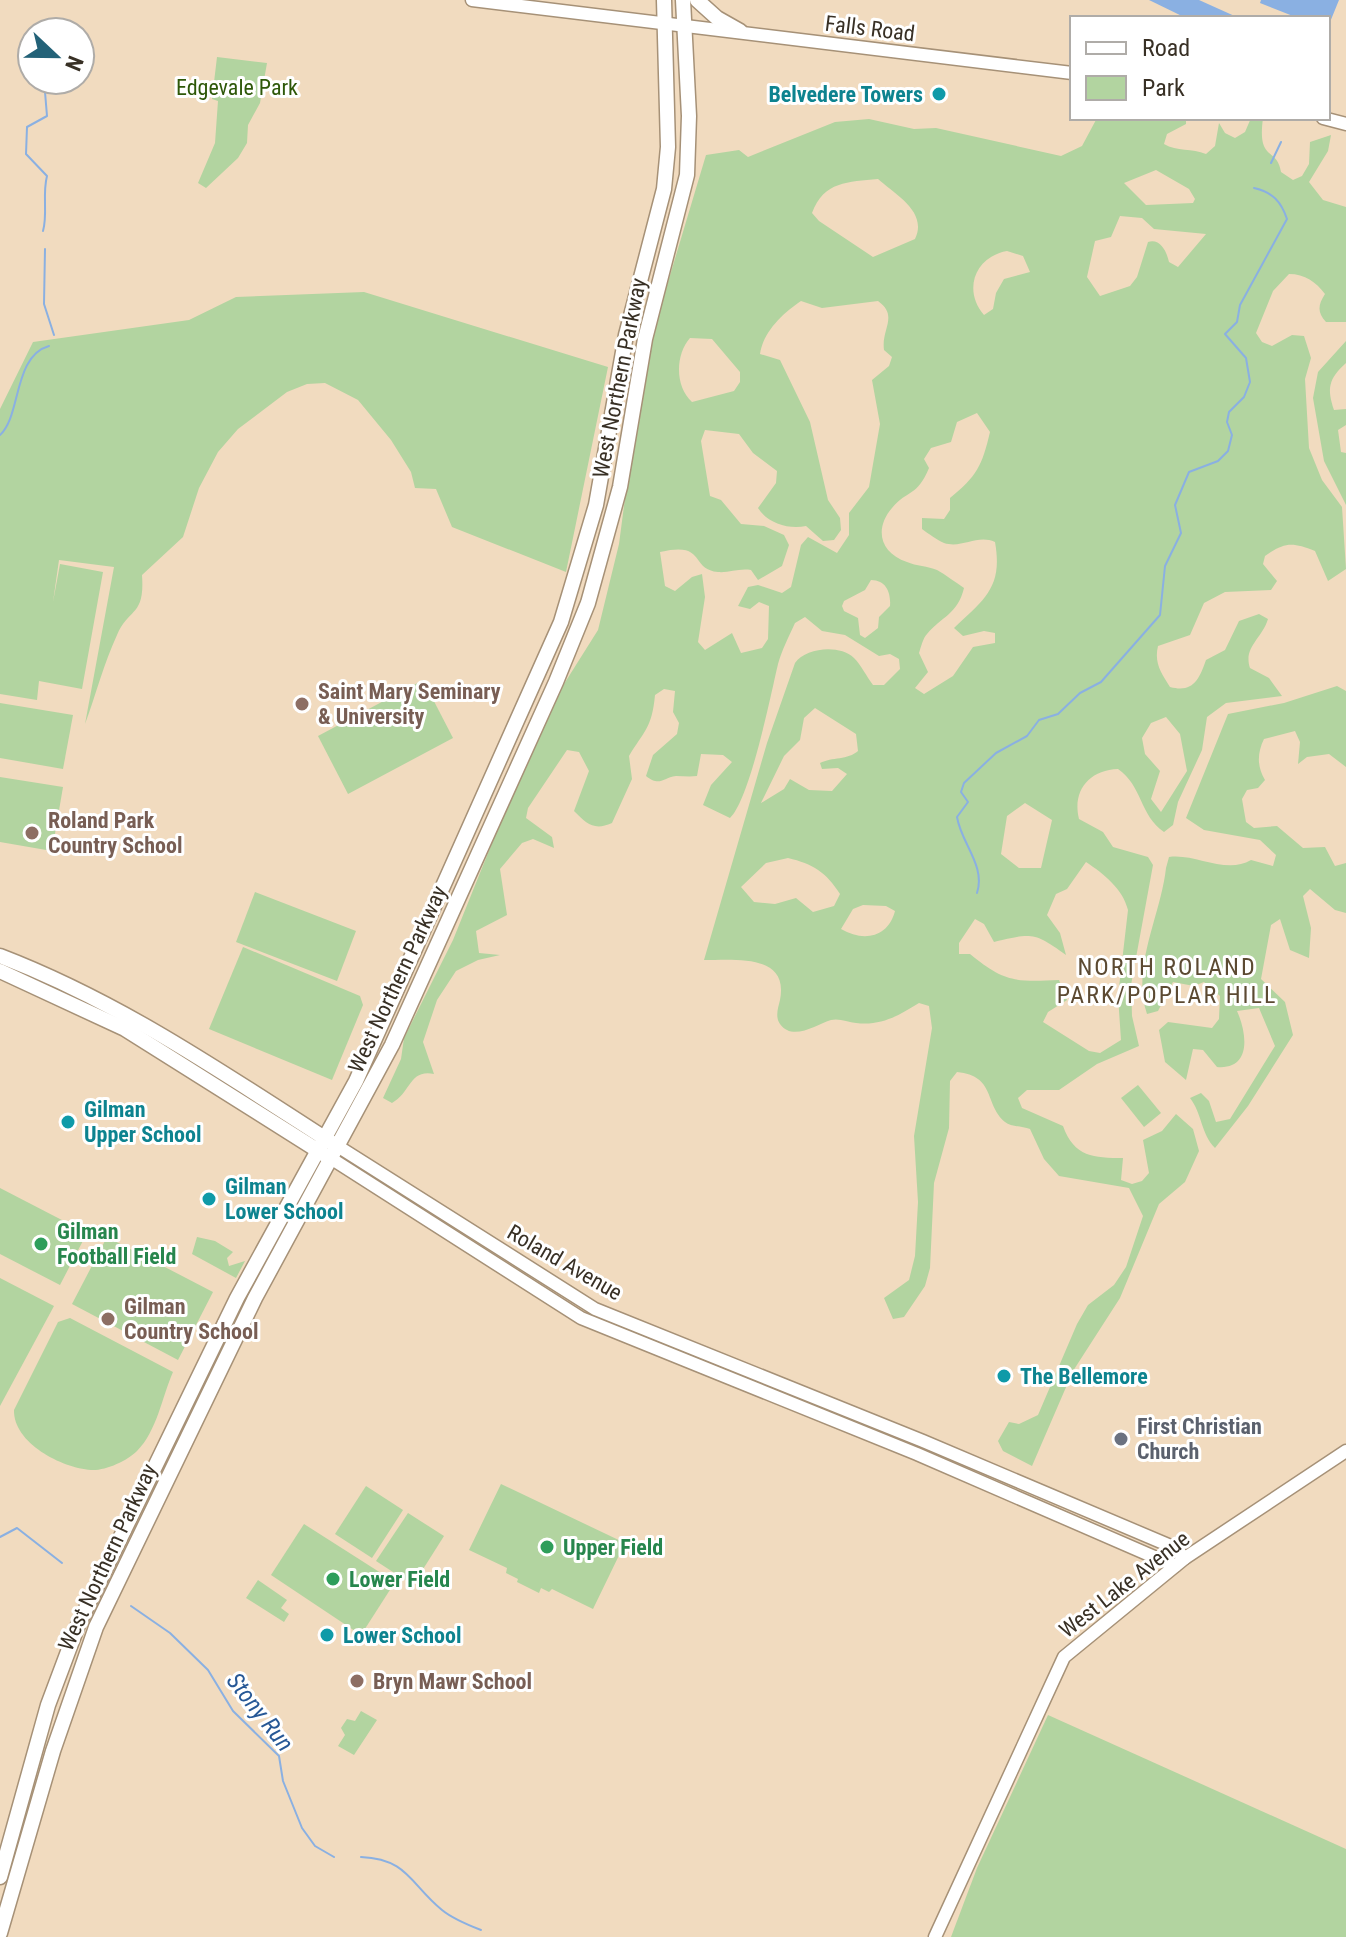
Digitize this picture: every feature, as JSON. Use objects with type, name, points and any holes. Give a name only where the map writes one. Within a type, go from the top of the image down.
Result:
[{"type":"main road","name":"West Northern Parkway","points":[[0,1877],[44,1720],[78,1625],[231,1309],[356,1081],[539,677],[586,545],[626,335],[658,221],[667,168],[664,0]]},
{"type":"main road","name":"West Northern Parkway","points":[[0,1933],[53,1751],[96,1627],[255,1298],[392,1045],[544,709],[595,580],[620,487],[645,339],[687,175],[689,116],[683,0]]},
{"type":"main road","points":[[697,0],[717,18],[740,31]]},
{"type":"main road","name":"Roland Avenue","points":[[0,956],[55,978],[139,1020],[336,1153]]},
{"type":"main road","name":"Roland Avenue","points":[[0,971],[125,1029],[322,1144]]},
{"type":"street","name":"Falls Road","points":[[472,0],[1070,73]]},
{"type":"street","name":"Roland Avenue","points":[[336,1153],[595,1309],[936,1446],[1173,1547],[1180,1562]]},
{"type":"street","name":"Roland Avenue","points":[[336,1153],[475,1251],[597,1326],[1180,1562]]},
{"type":"street","points":[[475,1251],[483,1239]]},
{"type":"street","name":"West Lake Avenue","points":[[935,1937],[1064,1657],[1180,1562],[1346,1451]]},
{"type":"green space","name":"Edgevale Park","points":[[217,57],[267,63],[260,103],[248,125],[247,143],[238,158],[206,188],[198,183],[215,143],[218,101],[212,99]]},
{"type":"green space","points":[[869,119],[914,129],[936,128],[1061,156],[1082,146],[1096,120],[1186,120],[1186,124],[1167,134],[1164,144],[1206,154],[1215,146],[1219,123],[1225,133],[1235,138],[1245,132],[1250,120],[1263,120],[1265,148],[1276,159],[1281,172],[1293,180],[1302,176],[1309,164],[1310,142],[1331,135],[1328,151],[1309,182],[1323,200],[1346,207],[1346,322],[1326,322],[1320,308],[1325,294],[1310,280],[1289,274],[1273,291],[1256,333],[1262,342],[1272,346],[1292,335],[1304,336],[1311,358],[1305,379],[1309,448],[1322,480],[1342,507],[1346,569],[1328,581],[1315,551],[1294,545],[1278,548],[1265,556],[1263,564],[1277,581],[1271,590],[1225,592],[1204,603],[1190,635],[1158,646],[1158,663],[1170,687],[1184,688],[1198,679],[1206,660],[1225,650],[1239,621],[1259,614],[1268,619],[1249,654],[1250,668],[1269,678],[1282,696],[1226,703],[1207,717],[1202,750],[1178,802],[1173,825],[1164,832],[1156,825],[1132,783],[1118,769],[1099,773],[1081,791],[1077,809],[1079,819],[1103,832],[1113,847],[1148,857],[1153,865],[1131,985],[1132,1016],[1139,1046],[1097,1064],[1059,1090],[1027,1090],[1018,1098],[1022,1108],[1063,1126],[1073,1144],[1086,1154],[1123,1158],[1121,1180],[1132,1184],[1142,1181],[1149,1173],[1143,1140],[1162,1131],[1176,1114],[1193,1129],[1199,1151],[1185,1182],[1159,1204],[1120,1298],[1073,1371],[1032,1466],[1003,1451],[998,1441],[1009,1422],[1019,1424],[1038,1415],[1088,1305],[1114,1285],[1126,1267],[1143,1216],[1129,1188],[1059,1176],[1044,1159],[1030,1129],[1005,1122],[984,1085],[978,1079],[957,1072],[950,1081],[949,1128],[934,1183],[930,1268],[925,1286],[904,1317],[893,1319],[884,1298],[909,1280],[915,1256],[918,1202],[914,1136],[932,1028],[929,1006],[919,1003],[896,1016],[873,1023],[834,1020],[791,1032],[778,1021],[781,985],[777,974],[769,967],[745,961],[704,960],[767,743],[795,663],[807,654],[832,649],[854,658],[873,685],[884,685],[900,669],[899,659],[890,654],[879,656],[845,635],[822,631],[805,617],[795,623],[778,664],[745,790],[730,818],[703,805],[711,785],[732,762],[723,755],[701,754],[697,776],[676,776],[658,781],[646,776],[653,755],[677,734],[679,723],[673,712],[675,691],[664,689],[655,695],[649,722],[629,756],[632,779],[612,823],[591,825],[574,811],[589,771],[579,752],[567,750],[528,808],[526,818],[552,837],[554,848],[533,839],[522,843],[500,869],[507,915],[476,931],[479,953],[500,955],[478,960],[456,971],[437,1000],[423,1042],[434,1074],[426,1073],[415,1078],[392,1103],[383,1098],[401,1059],[404,1038],[453,940],[513,791],[564,684],[598,630],[619,544],[642,369],[706,155],[739,150],[748,157],[835,122]],"holes":[[[1156,170],[1189,189],[1195,199],[1193,203],[1146,205],[1124,183]],[[878,179],[914,212],[918,229],[915,239],[873,257],[812,213],[817,202],[830,189]],[[1120,216],[1142,218],[1154,229],[1206,234],[1178,267],[1169,262],[1160,244],[1148,242],[1137,277],[1130,286],[1100,296],[1087,277],[1095,241],[1111,237]],[[1007,251],[1023,256],[1030,272],[1004,279],[996,293],[993,309],[984,315],[974,296],[973,286],[975,276],[987,260]],[[801,301],[822,308],[878,301],[887,312],[884,350],[892,357],[889,366],[872,380],[880,424],[869,487],[849,513],[849,535],[837,553],[808,537],[801,545],[791,587],[782,593],[758,585],[748,587],[738,606],[750,609],[759,602],[769,606],[768,639],[762,648],[741,653],[732,633],[705,650],[698,642],[705,597],[702,574],[692,577],[675,591],[665,586],[660,552],[685,550],[709,570],[751,570],[758,580],[782,566],[789,545],[784,535],[764,526],[741,524],[721,500],[710,496],[701,441],[705,430],[739,434],[753,453],[777,471],[776,483],[758,508],[767,518],[786,526],[806,526],[823,541],[834,540],[841,530],[840,518],[828,500],[810,422],[780,360],[760,354],[770,331],[781,317]],[[690,338],[712,339],[740,372],[740,382],[734,391],[692,402],[680,380],[682,353]],[[977,413],[990,432],[977,470],[950,498],[950,510],[944,519],[922,518],[922,529],[941,542],[951,544],[982,540],[995,542],[994,581],[983,600],[954,628],[963,636],[984,631],[995,633],[995,643],[973,647],[953,676],[924,694],[915,688],[928,672],[919,653],[922,643],[932,628],[958,604],[964,588],[937,570],[898,558],[886,546],[882,532],[886,516],[892,508],[925,477],[929,468],[924,459],[931,448],[951,442],[957,422]],[[871,580],[881,582],[887,588],[890,606],[879,617],[878,628],[865,638],[860,635],[858,618],[844,611],[844,601],[865,590]],[[815,708],[856,734],[858,751],[820,763],[822,769],[838,768],[847,774],[832,791],[809,790],[790,779],[784,789],[761,803],[784,756],[800,740],[804,718]],[[1166,717],[1180,734],[1187,771],[1161,812],[1151,799],[1160,771],[1145,754],[1142,738],[1151,723]],[[1025,803],[1052,820],[1041,868],[1019,868],[1001,854],[1007,816]],[[788,858],[818,870],[840,894],[834,906],[813,912],[796,898],[775,904],[754,902],[741,887],[766,863]],[[1086,862],[1112,883],[1122,895],[1128,910],[1118,996],[1121,1040],[1100,1053],[1089,1051],[1043,1022],[1048,1012],[1067,1000],[1059,980],[1011,978],[992,970],[970,954],[959,954],[959,943],[975,919],[984,924],[994,942],[1032,936],[1066,955],[1060,933],[1047,915],[1056,894],[1067,889]],[[863,905],[886,906],[895,911],[887,927],[874,935],[858,935],[841,929],[853,909]]]},
{"type":"green space","points":[[364,292],[608,367],[566,572],[452,527],[436,489],[415,488],[411,472],[391,440],[358,400],[325,383],[307,384],[287,392],[238,429],[218,452],[199,488],[183,537],[142,575],[139,605],[117,635],[85,724],[114,567],[59,560],[53,602],[60,564],[103,572],[82,689],[39,681],[37,700],[0,694],[0,409],[33,342],[189,320],[236,297]]},
{"type":"green space","points":[[1346,341],[1346,363],[1332,379],[1330,396],[1334,410],[1346,409],[1346,425],[1338,430],[1341,452],[1346,453],[1346,505],[1324,461],[1313,398],[1318,372]]},
{"type":"green space","points":[[423,680],[453,738],[348,794],[318,736]]},
{"type":"green space","points":[[1337,686],[1346,691],[1346,767],[1329,754],[1307,757],[1298,764],[1300,742],[1295,731],[1264,739],[1259,760],[1265,780],[1258,788],[1247,790],[1242,799],[1246,822],[1254,828],[1277,826],[1303,848],[1325,847],[1335,866],[1346,863],[1346,913],[1335,910],[1310,889],[1303,896],[1311,928],[1309,958],[1290,950],[1280,919],[1271,925],[1261,979],[1285,1002],[1293,1035],[1248,1106],[1215,1148],[1190,1098],[1201,1093],[1209,1101],[1216,1122],[1230,1119],[1275,1046],[1259,1008],[1237,1011],[1243,1029],[1244,1048],[1236,1063],[1217,1067],[1203,1050],[1193,1049],[1186,1080],[1165,1062],[1159,1030],[1168,1022],[1212,1028],[1219,1019],[1220,996],[1204,982],[1194,986],[1173,982],[1158,1011],[1147,1014],[1143,996],[1145,960],[1166,868],[1169,857],[1221,865],[1251,860],[1273,866],[1276,855],[1260,840],[1204,830],[1186,818],[1228,714],[1284,703]]},
{"type":"green space","points":[[0,703],[73,715],[63,769],[0,758]]},
{"type":"green space","points":[[0,777],[63,787],[52,851],[0,842]]},
{"type":"green space","points":[[255,892],[356,931],[337,981],[236,942]]},
{"type":"green space","points":[[243,947],[360,996],[363,1005],[332,1080],[209,1029]]},
{"type":"green space","points":[[1138,1085],[1161,1113],[1144,1127],[1121,1098]]},
{"type":"green space","name":"Gilman Football Field","points":[[0,1188],[87,1233],[60,1285],[0,1254]]},
{"type":"green space","points":[[107,1237],[213,1292],[178,1360],[72,1304]]},
{"type":"green space","points":[[197,1237],[215,1241],[233,1252],[227,1258],[229,1266],[245,1261],[236,1278],[192,1254]]},
{"type":"green space","points":[[0,1278],[54,1306],[0,1406]]},
{"type":"green space","points":[[70,1318],[173,1372],[144,1443],[128,1458],[103,1469],[79,1468],[41,1452],[30,1443],[16,1422],[14,1410],[58,1322]]},
{"type":"green space","name":"Upper Field","points":[[501,1484],[625,1543],[593,1609],[552,1589],[549,1592],[541,1588],[539,1593],[517,1582],[518,1579],[506,1573],[507,1568],[469,1550]]},
{"type":"green space","points":[[366,1486],[403,1510],[372,1558],[335,1534]]},
{"type":"green space","points":[[408,1513],[444,1536],[413,1585],[376,1561]]},
{"type":"green space","name":"Lower Field","points":[[304,1524],[395,1582],[361,1635],[271,1575]]},
{"type":"green space","points":[[258,1580],[287,1600],[281,1608],[289,1614],[284,1622],[246,1598]]},
{"type":"green space","points":[[361,1711],[377,1720],[354,1755],[338,1746],[345,1735],[341,1728],[347,1719],[355,1721]]},
{"type":"green space","points":[[1048,1715],[1346,1849],[1346,1937],[951,1937],[977,1868]]},
{"type":"water","points":[[1149,0],[1199,0],[1235,16],[1182,16]]},
{"type":"water","points":[[1261,0],[1339,0],[1330,22],[1330,16],[1293,16],[1260,3]]},
{"type":"waterway","points":[[43,231],[47,176],[26,154],[27,127],[47,116],[45,96]]},
{"type":"waterway","points":[[1271,163],[1281,142]]},
{"type":"waterway","points":[[977,893],[976,864],[957,817],[968,802],[961,792],[964,783],[996,753],[1027,736],[1039,720],[1058,714],[1080,693],[1101,682],[1160,615],[1165,566],[1181,533],[1175,505],[1189,472],[1218,461],[1228,451],[1232,435],[1227,422],[1229,412],[1244,397],[1250,382],[1246,358],[1225,334],[1237,322],[1240,305],[1287,219],[1275,198],[1254,188]]},
{"type":"waterway","points":[[45,249],[44,304],[54,335]]},
{"type":"waterway","points":[[0,435],[7,426],[29,362],[37,352],[49,346]]},
{"type":"waterway","name":"Stony Run","points":[[0,1537],[17,1528],[62,1563]]},
{"type":"waterway","name":"Stony Run","points":[[131,1606],[170,1633],[208,1670],[233,1711],[279,1756],[283,1781],[302,1828],[315,1846],[334,1857]]},
{"type":"waterway","name":"Stony Run","points":[[361,1857],[389,1862],[399,1868],[442,1910],[481,1930]]},
{"type":"place","name":"Belvedere Towers","points":[[939,94]]},
{"type":"place","name":"Saint Mary Seminary & University","points":[[302,704]]},
{"type":"place","name":"Roland Park Country School","points":[[32,833]]},
{"type":"place","name":"Gilman Upper School","points":[[68,1122]]},
{"type":"place","name":"Gilman Lower School","points":[[209,1199]]},
{"type":"place","name":"Gilman Football Field","points":[[41,1244]]},
{"type":"place","name":"Gilman Country School","points":[[108,1319]]},
{"type":"place","name":"The Bellemore","points":[[1004,1376]]},
{"type":"place","name":"First Christian Church","points":[[1121,1439]]},
{"type":"place","name":"Upper Field","points":[[547,1547]]},
{"type":"place","name":"Lower Field","points":[[333,1579]]},
{"type":"place","name":"Lower School","points":[[327,1635]]},
{"type":"place","name":"Bryn Mawr School","points":[[357,1681]]},
{"type":"district","name":"NORTH ROLAND PARK/POPLAR HILL","points":[[1167,981]]}]
